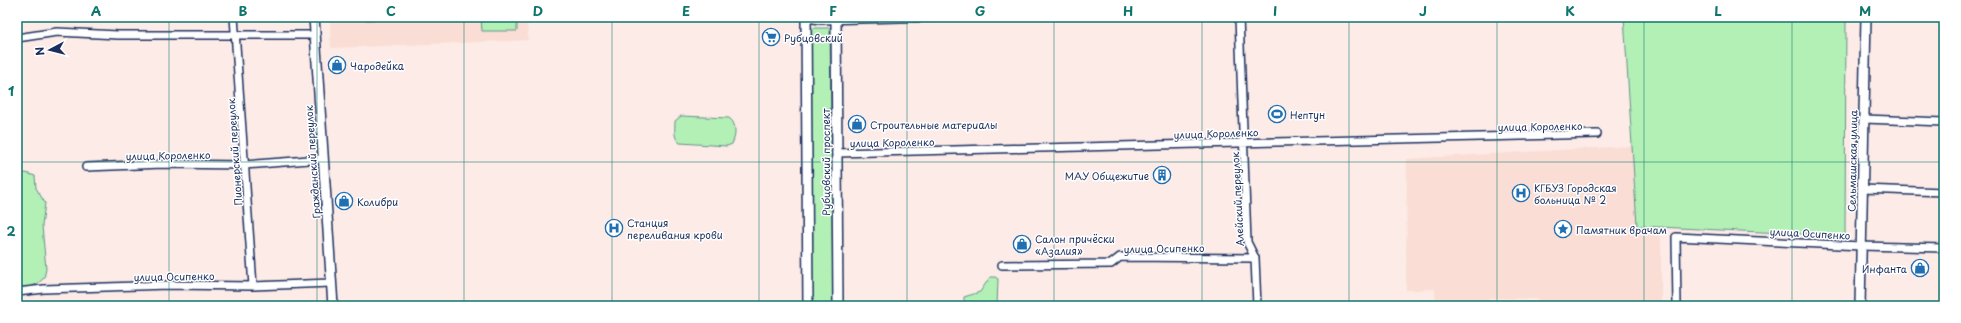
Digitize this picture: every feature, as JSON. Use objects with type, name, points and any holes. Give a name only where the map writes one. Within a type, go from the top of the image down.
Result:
[{"type":"street","name":"Пионерский переулок","points":[[234,17],[253,286]]},
{"type":"street","name":"Гражданский переулок","points":[[314,17],[322,159],[333,306]]},
{"type":"street","points":[[806,18],[940,17]]},
{"type":"street","name":"Алейский переулок","points":[[1239,17],[1245,142],[1247,242],[1255,258],[1257,306]]},
{"type":"street","name":"Сельмашская улица","points":[[1860,306],[1866,17]]},
{"type":"street","name":"Рубцовский проспект","points":[[806,18],[808,306]]},
{"type":"street","name":"Рубцовский проспект","points":[[836,18],[838,306]]},
{"type":"street","points":[[17,38],[57,32],[118,35],[314,35]]},
{"type":"street","points":[[1864,120],[1944,122]]},
{"type":"street","name":"улица Короленко","points":[[836,153],[1005,150],[1245,142],[1597,134]]},
{"type":"street","name":"улица Короленко","points":[[86,167],[163,164],[244,165],[322,159]]},
{"type":"street","points":[[1862,189],[1944,192]]},
{"type":"street","name":"улица Осипенко","points":[[1677,306],[1676,237],[1861,246],[1944,248]]},
{"type":"street","name":"улица Осипенко","points":[[1002,265],[1111,264],[1120,257],[1255,258]]},
{"type":"street","name":"улица Осипенко","points":[[17,292],[44,289],[168,285],[253,286],[331,283]]},
{"type":"shaded area","points":[[330,17],[527,17],[528,40],[331,48]]},
{"type":"shaded area","points":[[1880,17],[1944,17],[1944,24],[1879,21]]},
{"type":"shaded area","name":"КГБУЗ Городская больница № 2","points":[[1632,146],[1637,226],[1661,228],[1661,306],[1538,306],[1538,299],[1489,298],[1487,306],[1436,306],[1435,289],[1406,290],[1407,159]]},
{"type":"green space","points":[[363,17],[443,17],[363,20]]},
{"type":"green space","points":[[481,17],[517,17],[517,31],[482,31]]},
{"type":"green space","points":[[1624,17],[1846,17],[1845,236],[1637,226]]},
{"type":"green space","points":[[809,28],[830,28],[833,306],[812,306]]},
{"type":"green space","points":[[681,116],[729,118],[735,126],[732,144],[727,146],[680,143],[675,136],[675,121]]},
{"type":"green space","points":[[26,173],[35,176],[36,188],[45,203],[42,226],[46,269],[44,278],[37,284],[26,288],[17,284],[17,175]]},
{"type":"green space","points":[[990,277],[995,277],[998,279],[997,306],[964,306],[964,297],[980,292]]},
{"type":"place","name":"Рубцовский","points":[[771,37]]},
{"type":"place","name":"Чародейка","points":[[337,65]]},
{"type":"place","name":"Нептун","points":[[1277,114]]},
{"type":"place","name":"Строительные материалы","points":[[857,124]]},
{"type":"place","name":"МАУ Общежитие","points":[[1162,175]]},
{"type":"place","name":"КГБУЗ Городская больница № 2","points":[[1521,193]]},
{"type":"place","name":"Колибри","points":[[344,201]]},
{"type":"place","name":"Станция переливания крови","points":[[614,228]]},
{"type":"place","name":"Памятник врачам","points":[[1563,229]]},
{"type":"place","name":"Салон причёски «Азалия»","points":[[1022,244]]},
{"type":"place","name":"Инфанта","points":[[1920,268]]}]
